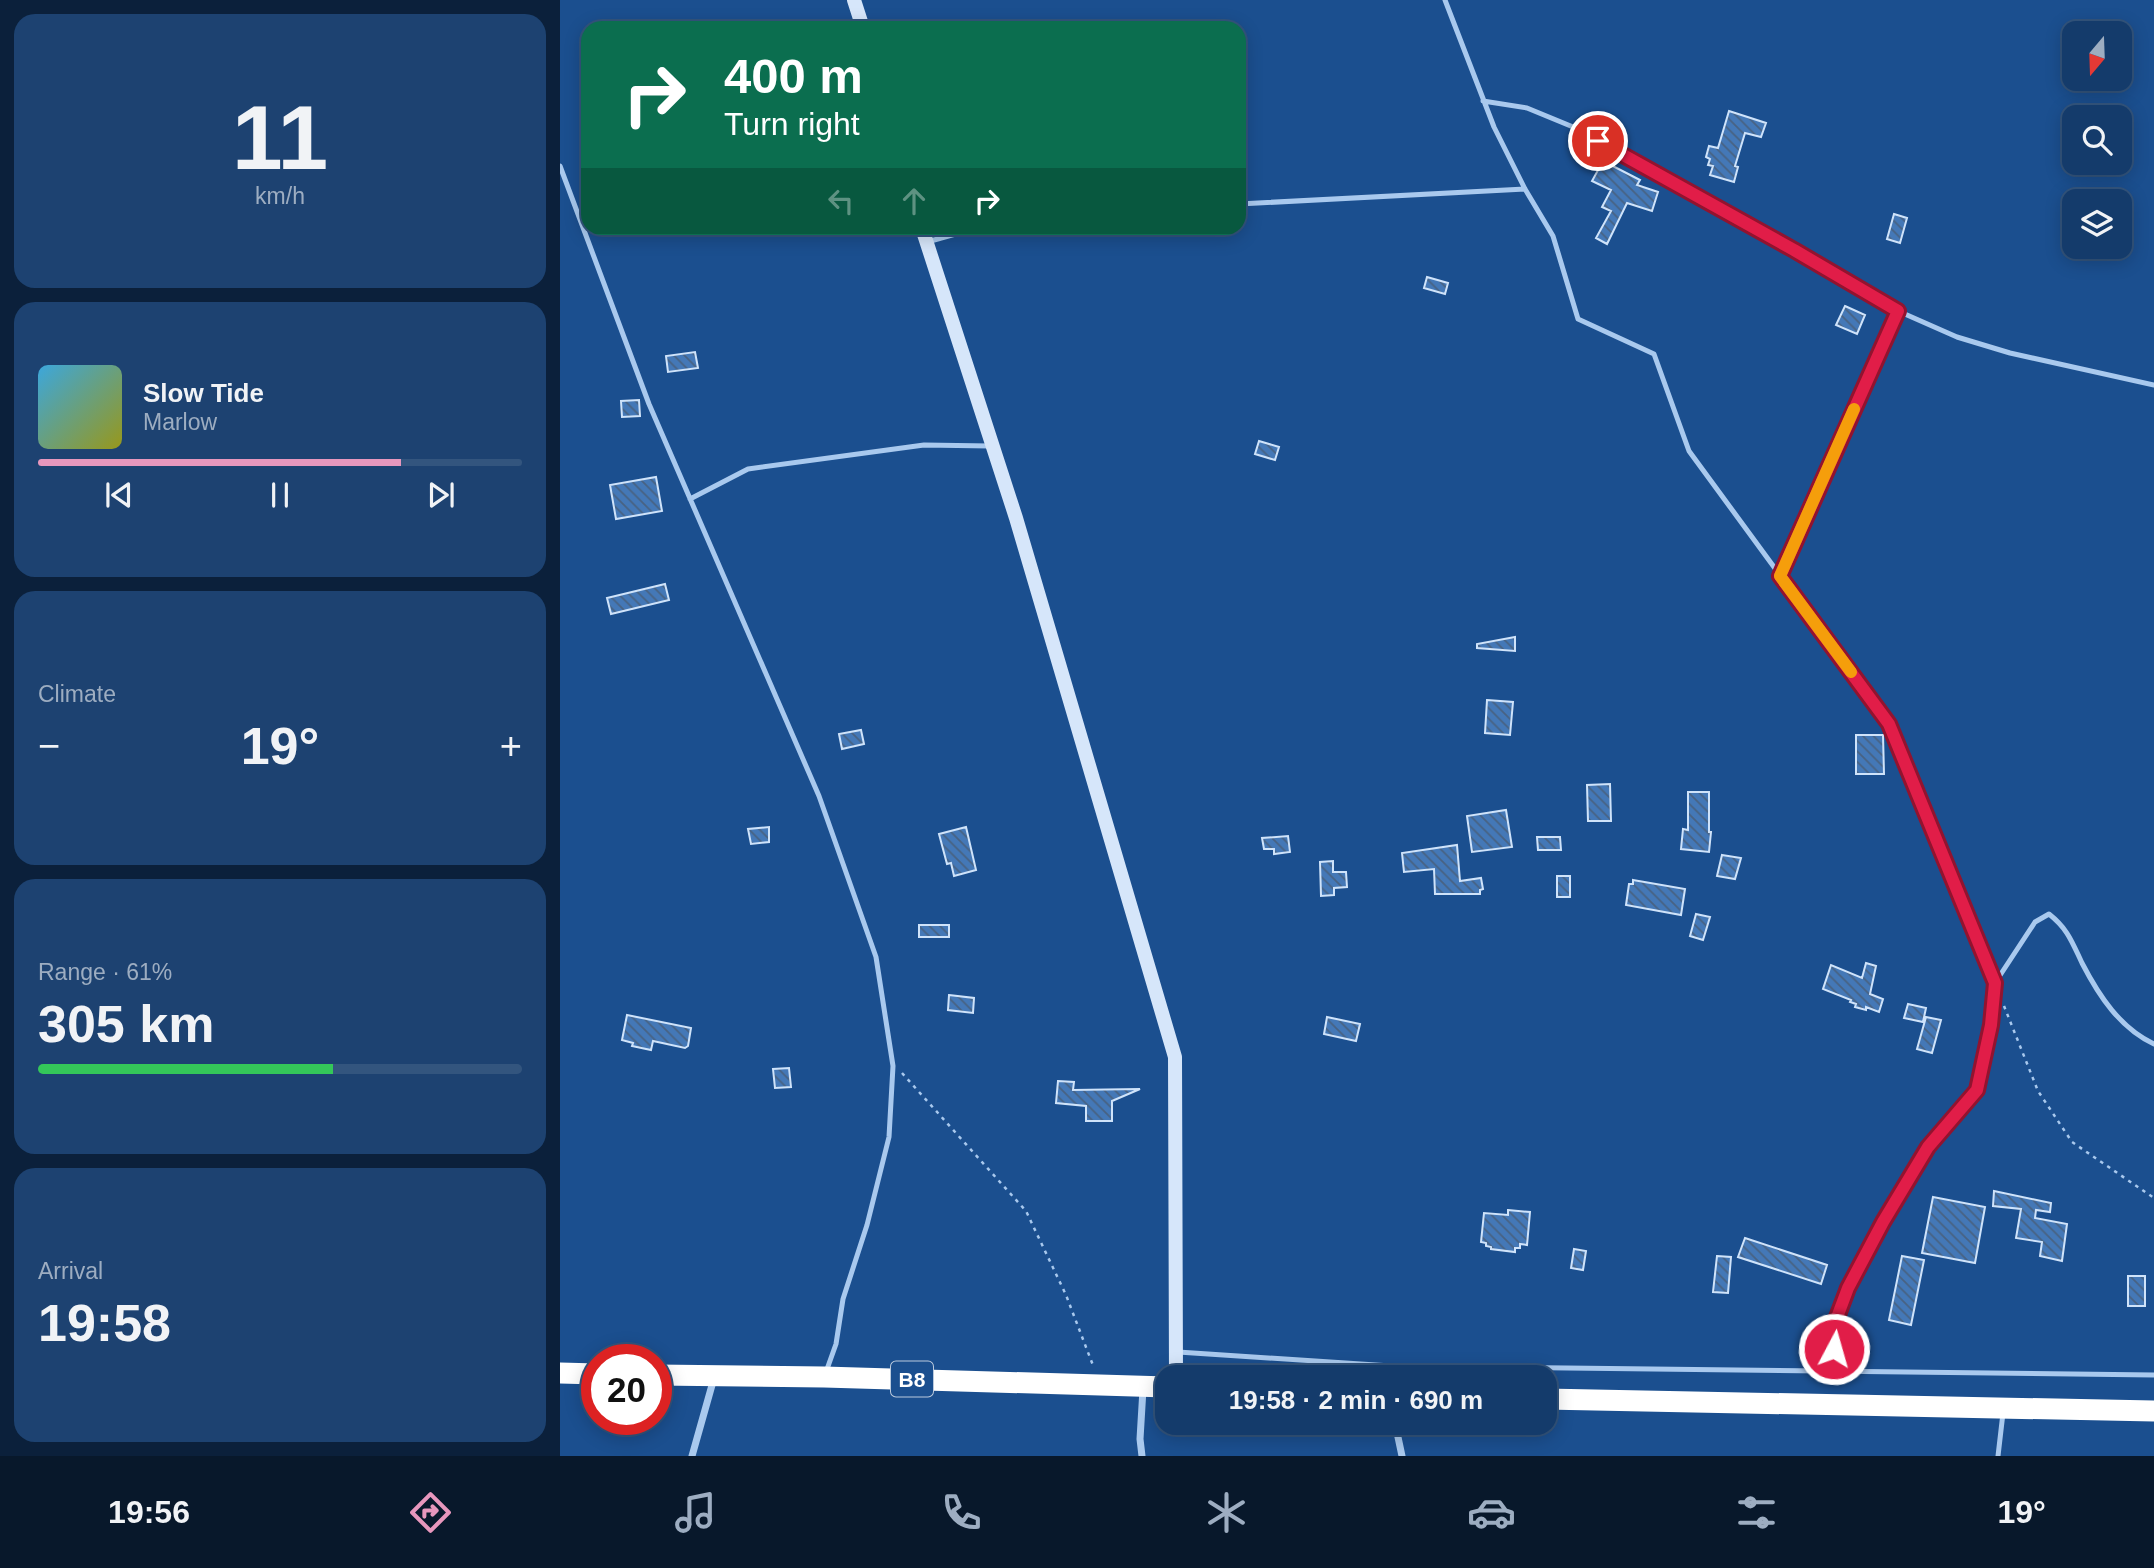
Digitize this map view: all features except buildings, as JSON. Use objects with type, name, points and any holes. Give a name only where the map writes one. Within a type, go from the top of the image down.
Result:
[{"type":"highway","points":[[560,1373],[581,1374]]},
{"type":"highway","name":"B8","points":[[672,1376],[824,1377],[1155,1386]]},
{"type":"highway","points":[[1557,1399],[2154,1411]]},
{"type":"main road","points":[[854,0],[861,21]]},
{"type":"main road","points":[[924,235],[1016,518],[1175,1057],[1176,1365]]},
{"type":"street","points":[[692,1456],[714,1377]]},
{"type":"street","points":[[1142,1456],[1140,1439],[1143,1385]]},
{"type":"street","points":[[1398,1435],[1402,1456]]},
{"type":"lane","points":[[1445,0],[1483,101],[1525,189],[1553,236],[1578,319],[1654,354],[1689,451],[1889,724],[1995,983],[1991,1025],[1977,1090],[1928,1147],[1883,1222],[1848,1288],[1833,1328],[1835,1370]]},
{"type":"lane","points":[[1483,101],[1527,108],[1578,130],[1898,311],[1984,346],[2154,385]]},
{"type":"lane","points":[[560,166],[581,222]]},
{"type":"lane","points":[[1246,204],[1525,189]]},
{"type":"lane","points":[[586,235],[649,404],[819,796],[876,957],[892,1062],[889,1137],[867,1225],[844,1299],[836,1344],[824,1377]]},
{"type":"lane","points":[[1780,576],[1898,311]]},
{"type":"lane","points":[[690,499],[748,469],[924,445],[993,446]]},
{"type":"lane","points":[[1995,983],[2035,922],[2049,914],[2063,925],[2093,984],[2124,1026],[2154,1044]]},
{"type":"lane","points":[[1176,1352],[1391,1366],[2154,1375]]},
{"type":"lane","points":[[1998,1456],[2004,1407]]},
{"type":"path","points":[[1995,983],[2038,1091],[2072,1142],[2154,1198]]},
{"type":"path","points":[[892,1062],[1026,1210],[1066,1295],[1100,1384]]},
{"type":"slow traffic","points":[[1851,672],[1780,576],[1854,409]]},
{"type":"route","points":[[1598,141],[1898,311],[1780,576],[1889,724],[1995,983],[1991,1025],[1977,1090],[1928,1147],[1883,1222],[1848,1288],[1833,1328],[1834,1349]]}]
